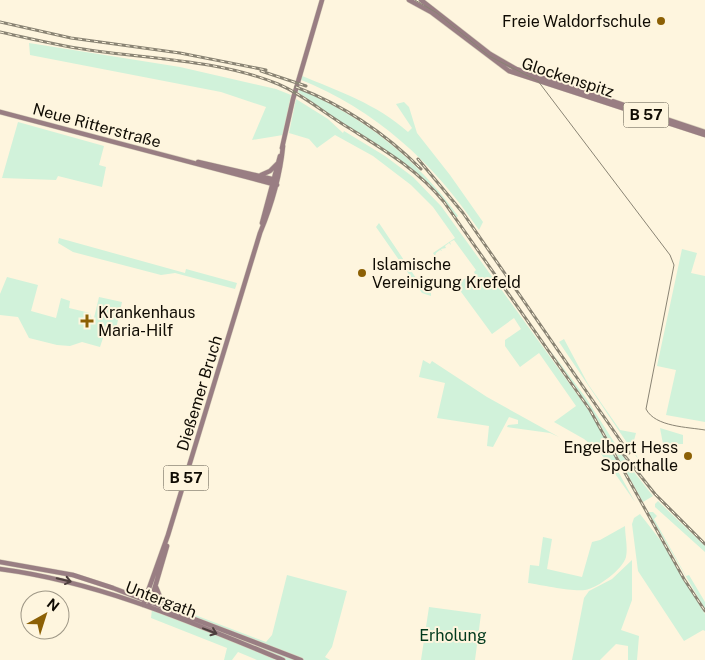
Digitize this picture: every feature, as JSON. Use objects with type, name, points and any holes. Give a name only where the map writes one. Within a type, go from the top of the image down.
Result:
[{"type":"main road","name":"B 57","points":[[275,182],[278,163],[321,0]]},
{"type":"main road","name":"Glockenspitz","points":[[410,0],[431,12],[509,70],[705,134]]},
{"type":"main road","name":"Glockenspitz","points":[[421,0],[490,54],[516,69],[705,134]]},
{"type":"main road","name":"Neue Ritterstraße","points":[[0,112],[275,182]]},
{"type":"main road","points":[[275,182],[283,146]]},
{"type":"main road","name":"Neue Ritterstraße","points":[[187,161],[260,176],[275,182]]},
{"type":"main road","points":[[260,176],[270,171],[278,163]]},
{"type":"main road","name":"Dießemer Bruch","points":[[143,605],[168,536],[275,182]]},
{"type":"main road","name":"Dießemer Bruch","points":[[150,605],[168,536]]},
{"type":"main road","name":"Untergath","points":[[0,562],[73,575],[145,600],[150,605],[282,660]]},
{"type":"main road","points":[[27,573],[38,568]]},
{"type":"main road","name":"Untergath","points":[[0,569],[79,584],[143,605],[185,614],[301,660]]},
{"type":"main road","name":"Untergath","points":[[156,586],[160,599],[185,614]]},
{"type":"green space","points":[[29,43],[180,67],[276,89],[291,95],[283,135],[252,140],[266,107],[221,92],[30,55]]},
{"type":"green space","points":[[300,75],[370,106],[408,132],[412,128],[396,104],[404,102],[409,107],[417,133],[483,222],[479,230],[442,182],[401,141],[378,122],[353,106],[299,79]]},
{"type":"green space","points":[[299,89],[346,113],[388,142],[425,176],[458,216],[456,218],[419,175],[393,155],[327,113],[298,92]]},
{"type":"green space","points":[[296,99],[328,119],[343,133],[344,131],[385,156],[413,177],[441,206],[592,415],[639,501],[617,462],[614,464],[635,502],[599,451],[584,439],[554,422],[576,406],[539,353],[520,367],[505,346],[505,340],[521,329],[514,318],[492,334],[456,285],[467,277],[476,276],[474,272],[476,270],[454,240],[450,242],[451,245],[449,243],[445,246],[446,248],[441,249],[442,251],[440,250],[435,256],[433,253],[455,238],[433,207],[411,185],[373,156],[335,135],[317,148],[309,139],[289,133]]},
{"type":"green space","points":[[18,122],[104,146],[99,165],[106,167],[102,187],[58,176],[56,180],[2,178]]},
{"type":"green space","points":[[379,223],[424,290],[431,293],[431,296],[422,293],[376,227]]},
{"type":"green space","points":[[59,238],[185,273],[186,269],[237,283],[235,289],[175,273],[161,275],[73,252],[58,243]]},
{"type":"green space","points":[[682,249],[697,253],[691,273],[705,276],[705,422],[666,415],[676,370],[657,366]]},
{"type":"green space","points":[[7,277],[38,285],[31,311],[56,318],[61,298],[70,301],[69,308],[90,313],[93,322],[99,297],[122,302],[116,329],[103,327],[106,329],[100,347],[82,342],[70,346],[57,345],[29,338],[18,317],[0,315],[0,294]]},
{"type":"green space","points":[[564,339],[588,384],[620,430],[636,433],[632,448],[642,465],[559,342]]},
{"type":"green space","points":[[550,350],[586,398],[630,467],[653,496],[643,502],[598,421]]},
{"type":"green space","points":[[423,360],[430,364],[432,361],[487,397],[559,437],[550,433],[507,427],[508,425],[518,424],[518,420],[509,417],[493,447],[487,446],[489,426],[437,418],[445,383],[419,377]]},
{"type":"green space","points":[[660,428],[683,435],[683,444],[663,444]]},
{"type":"green space","points":[[658,501],[705,546],[705,552],[655,507]]},
{"type":"green space","points":[[648,512],[653,512],[657,516],[654,519],[686,576],[689,575],[705,602],[705,609]]},
{"type":"green space","points":[[640,514],[661,541],[705,614],[705,631],[703,630],[684,641],[638,571],[632,524],[634,518]]},
{"type":"green space","points":[[625,526],[627,549],[624,562],[615,572],[596,586],[580,590],[528,583],[530,565],[539,566],[543,537],[552,539],[547,569],[582,577],[592,542],[600,540]]},
{"type":"green space","points":[[632,560],[632,600],[621,630],[639,636],[637,660],[628,660],[628,646],[616,644],[600,660],[572,660],[584,598],[589,591],[612,579]]},
{"type":"green space","points":[[287,575],[347,591],[332,647],[325,657],[330,660],[257,660],[238,652],[232,660],[224,660],[227,648],[151,618],[153,599],[266,642],[272,635]]},
{"type":"green space","name":"Erholung","points":[[429,607],[481,614],[475,660],[421,660]]},
{"type":"tram line","points":[[415,0],[437,13],[489,56],[538,81],[670,255],[674,265],[646,409],[650,415],[664,423],[705,430]]},
{"type":"railway","points":[[0,22],[71,38],[180,53],[266,70]]},
{"type":"railway","points":[[0,32],[48,43],[212,66],[257,76],[297,94],[387,152],[411,170],[434,190],[444,202],[590,410],[684,579],[705,611]]},
{"type":"railway","points":[[261,71],[306,86]]},
{"type":"railway","points":[[296,87],[330,102],[363,121],[421,169]]},
{"type":"railway","points":[[418,159],[463,213],[629,453]]},
{"type":"railway","points":[[620,450],[655,494],[705,544]]},
{"type":"place","name":"Freie Waldorfschule","points":[[661,21]]},
{"type":"place","name":"Islamische Vereinigung Krefeld","points":[[362,273]]},
{"type":"place","name":"Krankenhaus Maria-Hilf","points":[[87,321]]},
{"type":"place","name":"Engelbert Hess Sporthalle","points":[[688,456]]}]
